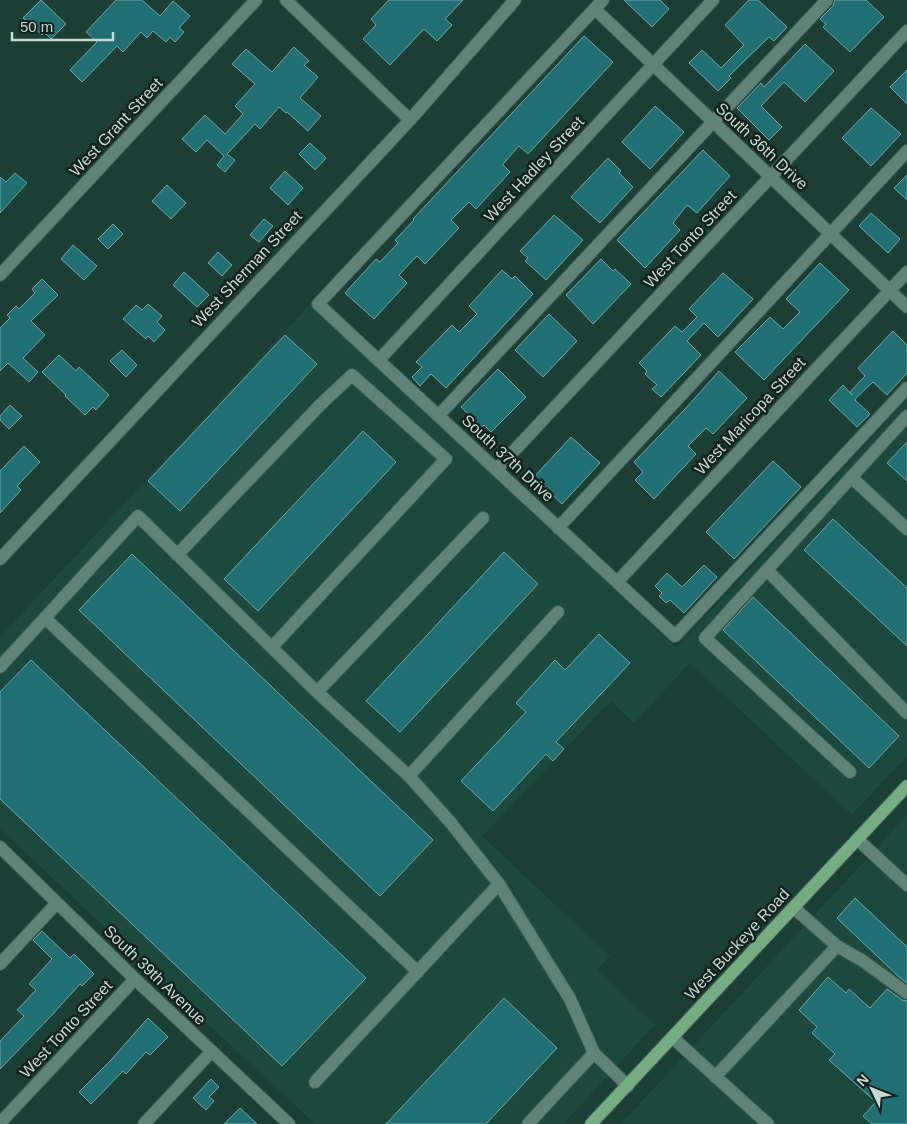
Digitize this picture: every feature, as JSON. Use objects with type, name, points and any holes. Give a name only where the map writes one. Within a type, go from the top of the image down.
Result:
[{"type":"main road","name":"West Buckeye Road","points":[[591,1124],[907,786]]},
{"type":"street","name":"West Grant Street","points":[[0,275],[256,0]]},
{"type":"street","points":[[286,0],[410,120]]},
{"type":"street","name":"West Sherman Street","points":[[0,559],[410,120],[515,0]]},
{"type":"street","name":"West Hadley Street","points":[[379,360],[713,0]]},
{"type":"street","points":[[438,416],[827,0]]},
{"type":"street","name":"South 36th Drive","points":[[599,5],[652,64],[907,307]]},
{"type":"street","name":"South 37th Drive","points":[[599,5],[318,304],[675,636],[907,388]]},
{"type":"street","name":"West Tonto Street","points":[[497,469],[907,31]]},
{"type":"street","points":[[558,528],[907,151]]},
{"type":"street","name":"West Maricopa Street","points":[[617,582],[907,272]]},
{"type":"street","points":[[177,555],[352,374],[446,459],[272,647]]},
{"type":"street","points":[[850,772],[705,638],[907,416]]},
{"type":"street","points":[[851,477],[907,529]]},
{"type":"street","points":[[0,667],[46,619],[138,516],[318,692],[410,776],[451,823],[498,884],[570,999],[594,1053],[628,1086]]},
{"type":"street","points":[[318,692],[483,518]]},
{"type":"street","points":[[766,570],[907,713]]},
{"type":"street","points":[[410,776],[558,612]]},
{"type":"street","points":[[46,619],[418,972]]},
{"type":"street","points":[[857,839],[907,885]]},
{"type":"street","name":"South 39th Avenue","points":[[0,847],[135,979],[289,1124]]},
{"type":"street","points":[[315,1082],[498,884]]},
{"type":"street","points":[[0,964],[57,903]]},
{"type":"street","points":[[794,908],[837,946],[863,960],[907,993]]},
{"type":"street","points":[[715,1077],[837,946]]},
{"type":"street","name":"West Tonto Street","points":[[0,1123],[135,979]]},
{"type":"street","points":[[672,1038],[768,1124]]},
{"type":"street","points":[[144,1124],[212,1051]]},
{"type":"street","points":[[528,1124],[594,1053]]},
{"type":"shaded area","points":[[312,302],[676,648],[907,400],[907,756],[852,815],[690,663],[634,723],[611,701],[482,836],[610,956],[597,970],[655,1025],[563,1124],[315,1124],[0,829],[0,637]]},
{"type":"shaded area","points":[[907,815],[907,1124],[620,1124],[672,1069]]},
{"type":"building","points":[[41,0],[66,24],[51,39],[44,32],[42,35],[23,18]]},
{"type":"building","points":[[116,0],[142,0],[160,16],[173,1],[190,16],[179,28],[184,32],[175,42],[170,37],[166,42],[153,31],[147,38],[141,32],[123,52],[117,46],[82,82],[70,70],[97,42],[86,32]]},
{"type":"building","points":[[389,0],[463,0],[445,19],[452,25],[437,41],[424,29],[390,65],[363,39],[376,25],[371,19]]},
{"type":"building","points":[[624,0],[660,0],[669,9],[652,27]]},
{"type":"building","points":[[749,0],[758,0],[787,27],[774,41],[769,37],[729,76],[731,78],[718,91],[689,63],[702,50],[721,68],[744,45],[725,25]]},
{"type":"building","points":[[835,0],[866,0],[884,17],[850,52],[823,27],[826,24],[820,19],[833,6]]},
{"type":"building","points":[[584,36],[613,62],[528,154],[519,146],[503,164],[510,172],[476,209],[469,202],[451,220],[459,228],[425,264],[417,256],[399,275],[407,283],[374,319],[345,293],[376,259],[380,262],[398,243],[395,240],[413,219]]},
{"type":"building","points":[[805,44],[834,71],[805,102],[784,82],[761,106],[782,127],[769,140],[737,108],[761,83],[764,87]]},
{"type":"building","points":[[294,47],[309,61],[304,65],[318,77],[300,98],[321,116],[308,131],[279,107],[260,129],[255,124],[227,154],[235,160],[225,172],[217,165],[224,156],[207,140],[196,152],[182,139],[205,115],[225,134],[243,114],[235,106],[255,84],[232,64],[246,49],[272,72]]},
{"type":"building","points":[[907,70],[907,104],[890,87]]},
{"type":"building","points":[[655,106],[684,132],[650,169],[622,142]]},
{"type":"building","points":[[871,108],[901,134],[871,166],[842,138]]},
{"type":"building","points":[[310,143],[326,158],[315,170],[299,154]]},
{"type":"building","points":[[703,150],[730,176],[697,213],[687,205],[673,223],[680,230],[645,268],[617,240]]},
{"type":"building","points":[[608,158],[633,187],[600,223],[571,197]]},
{"type":"building","points":[[285,171],[303,188],[288,205],[270,188]]},
{"type":"building","points":[[15,173],[27,183],[0,213],[0,177],[6,182]]},
{"type":"building","points":[[907,175],[907,200],[894,188]]},
{"type":"building","points":[[167,185],[186,203],[171,219],[152,201]]},
{"type":"building","points":[[871,213],[900,239],[888,253],[859,226]]},
{"type":"building","points":[[554,215],[583,240],[546,280],[525,261],[528,258],[520,251]]},
{"type":"building","points":[[264,219],[273,226],[259,242],[250,235]]},
{"type":"building","points":[[113,224],[123,234],[108,249],[98,239]]},
{"type":"building","points":[[73,245],[97,266],[84,280],[61,259]]},
{"type":"building","points":[[218,252],[232,265],[222,276],[208,263]]},
{"type":"building","points":[[601,259],[613,271],[615,269],[631,284],[593,324],[566,295]]},
{"type":"building","points":[[820,263],[849,290],[764,380],[735,352],[770,317],[783,329],[800,312],[786,299]]},
{"type":"building","points":[[502,270],[512,279],[515,276],[533,294],[446,388],[431,374],[420,386],[412,377],[422,367],[416,362],[452,325],[459,332],[477,314],[469,306]]},
{"type":"building","points":[[184,272],[209,295],[197,307],[173,285]]},
{"type":"building","points":[[723,273],[753,299],[718,337],[704,323],[687,341],[701,355],[661,397],[652,389],[657,385],[645,374],[647,371],[639,363],[675,326],[682,332],[697,317],[689,309]]},
{"type":"building","points":[[42,279],[58,295],[31,321],[45,335],[23,358],[38,372],[29,382],[8,363],[0,371],[0,328],[10,318],[7,315],[16,306],[19,309],[35,293],[32,289]]},
{"type":"building","points":[[148,304],[162,316],[157,322],[165,330],[154,342],[148,336],[146,339],[123,319],[136,305],[142,310]]},
{"type":"building","points":[[549,314],[577,341],[543,377],[515,350]]},
{"type":"building","points":[[893,331],[907,345],[907,373],[887,395],[873,382],[856,398],[855,400],[870,414],[857,427],[829,400],[843,385],[852,395],[850,392],[865,376],[858,368]]},
{"type":"building","points":[[285,335],[317,364],[180,511],[148,481]]},
{"type":"building","points":[[122,350],[137,365],[126,377],[110,361]]},
{"type":"building","points":[[59,355],[76,371],[79,367],[109,395],[96,410],[93,407],[85,415],[42,372]]},
{"type":"building","points":[[498,369],[526,397],[491,432],[484,425],[482,427],[461,407]]},
{"type":"building","points":[[719,371],[747,398],[713,434],[706,428],[688,446],[696,454],[654,499],[635,480],[643,472],[634,462]]},
{"type":"building","points":[[10,405],[22,416],[9,429],[0,420],[0,416]]},
{"type":"building","points":[[363,431],[396,462],[258,611],[224,579]]},
{"type":"building","points":[[571,437],[600,463],[562,504],[534,477]]},
{"type":"building","points":[[907,442],[907,481],[887,463]]},
{"type":"building","points":[[24,446],[40,462],[17,486],[21,490],[0,513],[0,471]]},
{"type":"building","points":[[773,461],[801,487],[734,559],[706,532]]},
{"type":"building","points":[[833,519],[907,588],[907,646],[804,550]]},
{"type":"building","points":[[504,552],[538,584],[400,732],[366,701]]},
{"type":"building","points":[[132,554],[433,840],[380,896],[79,610]]},
{"type":"building","points":[[704,565],[717,577],[684,613],[670,600],[666,603],[659,596],[662,593],[655,586],[667,573],[682,587]]},
{"type":"building","points":[[753,597],[899,736],[869,768],[723,630]]},
{"type":"building","points":[[599,634],[630,663],[556,742],[564,749],[553,761],[546,754],[493,811],[461,781],[526,712],[516,703],[555,660],[565,670]]},
{"type":"building","points":[[31,660],[366,978],[282,1066],[0,799],[0,692]]},
{"type":"building","points":[[855,898],[907,947],[907,983],[837,918]]},
{"type":"building","points":[[42,931],[70,958],[74,954],[94,974],[82,986],[80,984],[0,1069],[0,1041],[24,1016],[17,1010],[36,990],[29,984],[52,959],[33,940]]},
{"type":"building","points":[[828,977],[846,993],[849,989],[870,1008],[887,989],[902,1000],[907,1001],[907,1124],[872,1124],[863,1116],[876,1102],[829,1060],[835,1054],[812,1033],[817,1027],[799,1010]]},
{"type":"building","points":[[504,998],[557,1048],[486,1124],[386,1124]]},
{"type":"building","points":[[148,1018],[168,1037],[150,1055],[146,1052],[126,1074],[123,1071],[91,1104],[79,1092],[111,1060]]},
{"type":"building","points":[[211,1079],[219,1087],[209,1097],[214,1101],[206,1110],[193,1098]]},
{"type":"building","points":[[240,1108],[257,1124],[224,1124]]}]
